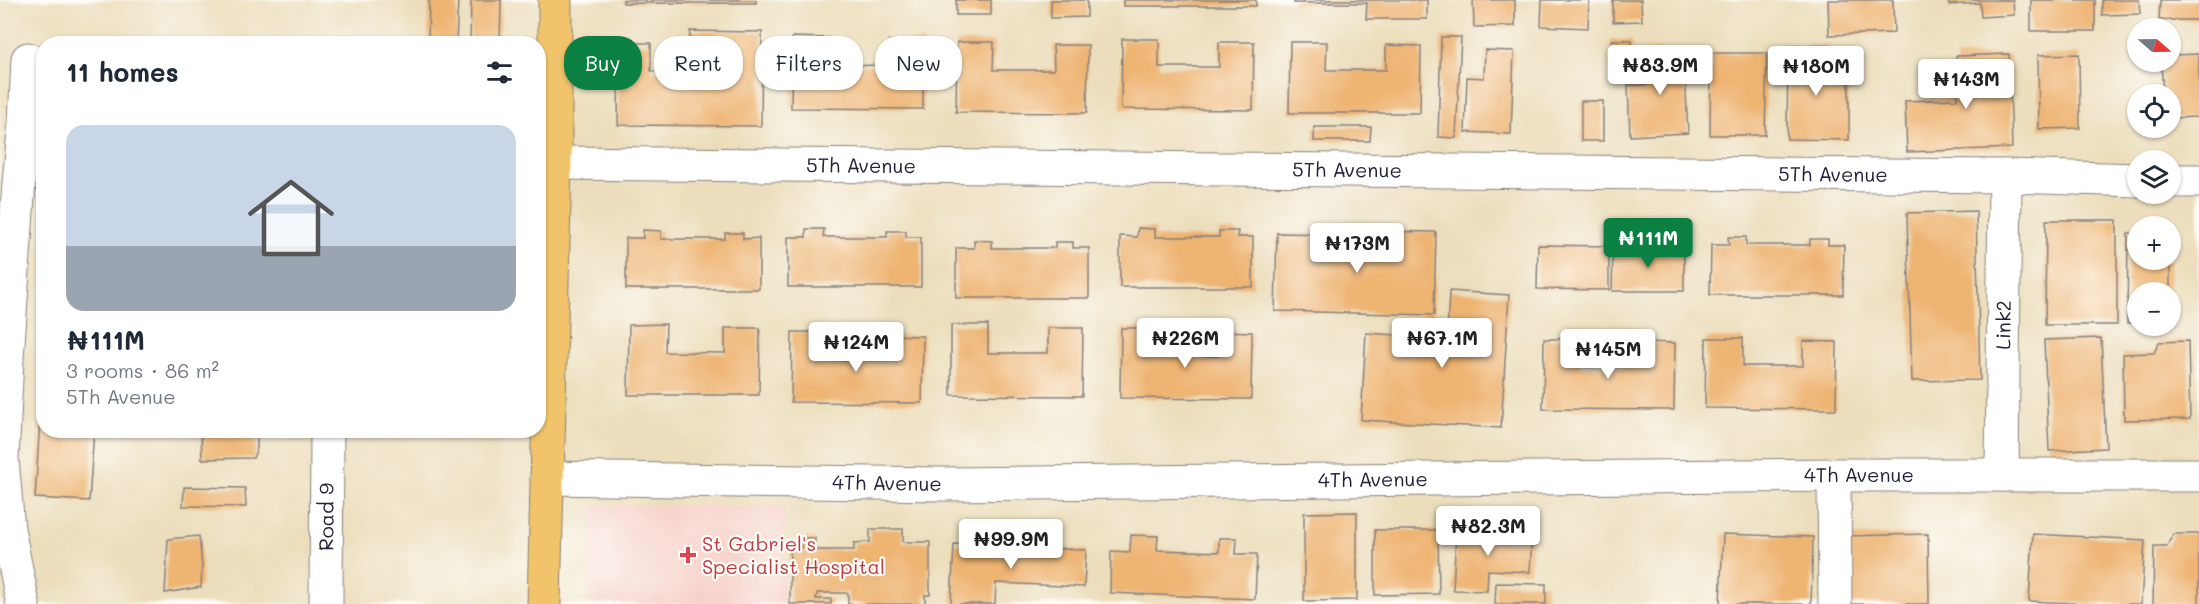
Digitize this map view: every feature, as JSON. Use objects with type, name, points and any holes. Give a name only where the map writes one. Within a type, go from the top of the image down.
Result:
[{"type":"main road","points":[[544,604],[555,163],[555,0]]},
{"type":"street","points":[[23,604],[8,529],[2,459],[9,323],[25,123],[24,59]]},
{"type":"street","name":"5Th Avenue","points":[[555,163],[2005,176],[2127,180]]},
{"type":"street","name":"Link2","points":[[2002,475],[2005,176]]},
{"type":"street","points":[[2181,181],[2199,181]]},
{"type":"street","name":"Road 9","points":[[326,604],[327,438]]},
{"type":"street","points":[[1834,475],[1835,604]]},
{"type":"street","name":"4Th Avenue","points":[[547,478],[941,484],[1834,475],[2199,475]]},
{"type":"shaded area","name":"St Gabriel's Specialist Hospital","points":[[592,505],[785,506],[784,604],[590,604]]},
{"type":"building","points":[[429,0],[458,0],[456,36],[428,36]]},
{"type":"building","points":[[471,0],[501,0],[500,36],[470,36]]},
{"type":"building","points":[[623,0],[756,0],[756,3],[623,3]]},
{"type":"building","points":[[956,0],[991,0],[991,15],[956,15]]},
{"type":"building","points":[[1051,0],[1087,0],[1087,17],[1051,18]]},
{"type":"building","points":[[1123,0],[1256,0],[1256,6],[1123,6]]},
{"type":"building","points":[[1294,0],[1427,0],[1427,19],[1366,19],[1367,3],[1294,3]]},
{"type":"building","points":[[1473,0],[1515,0],[1515,26],[1474,27]]},
{"type":"building","points":[[1542,0],[1589,0],[1588,28],[1541,26]]},
{"type":"building","points":[[1613,0],[1641,0],[1642,21],[1613,22]]},
{"type":"building","points":[[1828,0],[1893,0],[1894,33],[1829,35]]},
{"type":"building","points":[[1948,0],[2013,0],[2014,15],[1981,17],[1980,3],[1949,5]]},
{"type":"building","points":[[2031,0],[2095,0],[2095,31],[2031,31]]},
{"type":"building","points":[[2102,0],[2139,0],[2140,14],[2102,15]]},
{"type":"building","points":[[2160,0],[2199,0],[2199,20],[2159,18]]},
{"type":"building","points":[[690,31],[762,32],[762,36],[755,36],[755,90],[761,90],[761,126],[618,125],[618,90],[642,90],[642,43],[651,43],[654,90],[743,90],[743,36],[690,36]]},
{"type":"building","points":[[1441,37],[1461,37],[1456,138],[1438,137]]},
{"type":"building","points":[[1122,39],[1159,39],[1159,67],[1219,67],[1219,42],[1254,42],[1253,110],[1121,109]]},
{"type":"building","points":[[1611,40],[1632,40],[1633,81],[1611,81]]},
{"type":"building","points":[[962,42],[994,42],[993,70],[1054,70],[1053,45],[1088,45],[1087,113],[956,112],[956,90],[962,90]]},
{"type":"building","points":[[1290,42],[1327,42],[1326,70],[1386,70],[1386,45],[1421,46],[1420,113],[1289,113]]},
{"type":"building","points":[[1788,46],[1828,46],[1829,77],[1849,77],[1849,140],[1787,139]]},
{"type":"building","points":[[1684,49],[1688,133],[1630,136],[1628,85],[1648,85],[1647,50]]},
{"type":"building","points":[[1485,50],[1514,51],[1511,134],[1465,132],[1467,77],[1484,78]]},
{"type":"building","points":[[1711,53],[1767,53],[1765,135],[1710,135]]},
{"type":"building","points":[[2009,54],[2012,148],[1907,152],[1905,101],[1957,99],[1956,56]]},
{"type":"building","points":[[2079,54],[2080,128],[2039,129],[2038,55]]},
{"type":"building","points":[[2199,54],[2199,117],[2181,118],[2181,84],[2162,84],[2162,72],[2181,72],[2181,55]]},
{"type":"building","points":[[863,65],[875,65],[875,90],[923,90],[923,109],[791,108],[791,90],[863,90]]},
{"type":"building","points":[[1581,101],[1603,101],[1603,141],[1581,141]]},
{"type":"building","points":[[1314,127],[1371,127],[1370,141],[1314,141]]},
{"type":"building","points":[[1976,211],[1980,380],[1912,381],[1907,213]]},
{"type":"building","points":[[2046,220],[2117,220],[2117,325],[2045,325]]},
{"type":"building","points":[[1138,228],[1155,229],[1155,237],[1219,237],[1219,231],[1238,231],[1237,237],[1253,237],[1253,287],[1120,287],[1120,236],[1137,237]]},
{"type":"building","points":[[806,229],[824,229],[823,237],[887,237],[887,231],[906,231],[906,237],[921,237],[921,287],[788,287],[788,237],[806,237]]},
{"type":"building","points":[[643,230],[661,231],[661,239],[725,239],[725,233],[743,233],[743,239],[759,238],[759,289],[626,289],[626,238],[643,238]]},
{"type":"building","points":[[1354,231],[1436,232],[1434,315],[1275,311],[1277,233],[1334,234],[1334,255],[1353,256]]},
{"type":"building","points":[[1728,237],[1746,237],[1746,245],[1810,245],[1810,239],[1828,239],[1828,245],[1844,245],[1843,295],[1710,295],[1711,245],[1729,245]]},
{"type":"building","points":[[974,240],[992,241],[992,248],[1055,248],[1055,242],[1073,242],[1073,248],[1089,248],[1089,298],[956,298],[956,248],[974,248]]},
{"type":"building","points":[[1538,245],[1609,246],[1609,290],[1537,289]]},
{"type":"building","points":[[1613,246],[1684,247],[1684,291],[1612,291]]},
{"type":"building","points":[[2128,270],[2170,270],[2170,282],[2127,282]]},
{"type":"building","points":[[1449,291],[1509,295],[1501,428],[1361,420],[1366,333],[1447,338]]},
{"type":"building","points":[[666,324],[665,352],[725,353],[725,328],[760,328],[759,395],[628,395],[629,325]]},
{"type":"building","points":[[951,325],[988,325],[988,353],[1048,353],[1048,328],[1083,328],[1082,396],[951,395]]},
{"type":"building","points":[[1121,328],[1158,328],[1157,356],[1218,356],[1217,331],[1252,332],[1251,399],[1120,398]]},
{"type":"building","points":[[792,332],[829,332],[829,360],[889,360],[888,335],[923,336],[922,403],[791,402]]},
{"type":"building","points":[[1706,338],[1743,338],[1743,366],[1803,366],[1803,341],[1837,342],[1836,409],[1705,408]]},
{"type":"building","points":[[2101,338],[2106,448],[2049,451],[2044,340]]},
{"type":"building","points":[[1544,339],[1580,339],[1580,367],[1640,367],[1641,342],[1675,343],[1674,410],[1543,409]]},
{"type":"building","points":[[2188,341],[2190,419],[2124,420],[2123,354],[2154,353],[2159,342]]},
{"type":"building","points":[[39,438],[93,438],[89,501],[35,498]]},
{"type":"building","points":[[201,438],[257,438],[257,448],[253,458],[202,459]]},
{"type":"building","points":[[184,487],[245,488],[246,507],[183,506]]},
{"type":"building","points":[[1357,512],[1357,600],[1304,601],[1304,513]]},
{"type":"building","points":[[870,529],[903,529],[903,542],[930,542],[930,595],[925,595],[925,604],[848,604],[848,593],[817,593],[816,599],[831,599],[831,604],[790,604],[790,548],[801,548],[801,538],[815,538],[814,550],[854,550],[854,543],[870,542]]},
{"type":"building","points":[[1375,530],[1438,530],[1439,594],[1375,595]]},
{"type":"building","points":[[1456,530],[1532,534],[1530,572],[1488,570],[1487,591],[1453,590]]},
{"type":"building","points":[[1723,534],[1813,537],[1811,604],[1720,604]]},
{"type":"building","points":[[1928,534],[1929,604],[1847,604],[1846,536]]},
{"type":"building","points":[[2033,534],[2145,540],[2141,604],[2029,601]]},
{"type":"building","points":[[2173,534],[2199,534],[2199,604],[2153,604],[2154,546],[2167,546]]},
{"type":"building","points":[[1131,535],[1158,536],[1157,550],[1219,552],[1219,538],[1237,538],[1236,554],[1257,554],[1255,599],[1110,593],[1111,551],[1130,552]]},
{"type":"building","points":[[199,536],[202,566],[201,587],[165,593],[168,539]]},
{"type":"building","points":[[954,544],[1086,550],[1084,587],[996,583],[995,604],[951,604]]},
{"type":"building","points":[[1496,583],[1546,584],[1546,604],[1495,604]]},
{"type":"place","name":"St Gabriel's Specialist Hospital","points":[[688,555]]}]
